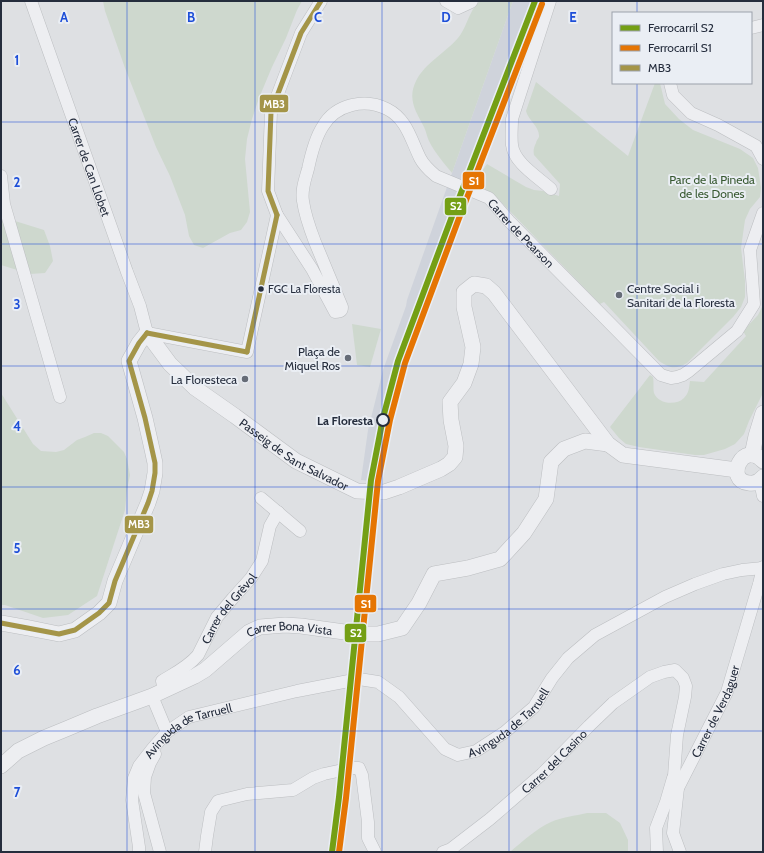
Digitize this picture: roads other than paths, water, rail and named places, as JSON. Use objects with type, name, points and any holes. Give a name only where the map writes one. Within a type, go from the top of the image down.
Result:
[{"type":"street","name":"Carrer de Can Llobet","points":[[31,1],[140,306],[147,333]]},
{"type":"street","points":[[1,623],[59,634],[75,630],[99,613],[109,603],[115,582],[148,503],[154,480],[155,463],[152,448],[129,361],[139,343],[147,333],[247,352],[278,215],[268,191],[271,112],[301,33],[322,1]]},
{"type":"street","points":[[446,1],[458,8],[472,1]]},
{"type":"street","points":[[550,1],[512,119],[512,146],[519,161],[551,188]]},
{"type":"street","points":[[752,28],[763,25]]},
{"type":"street","points":[[670,84],[673,95],[691,113],[718,125],[756,146],[763,159]]},
{"type":"street","name":"Carrer de Pearson","points":[[278,215],[312,269],[335,312],[340,312],[342,307],[305,216],[302,190],[319,132],[329,118],[344,108],[361,103],[388,109],[403,121],[420,158],[436,176],[489,198],[509,221],[661,375],[671,378],[683,375],[689,371],[737,331],[754,304],[750,250],[763,213]]},
{"type":"street","points":[[1,176],[4,204],[60,397]]},
{"type":"street","name":"Passeig de Sant Salvador","points":[[147,333],[170,364],[195,388],[296,462],[357,491],[384,492],[399,488],[441,469],[449,464],[455,457],[456,446],[451,420],[450,402],[464,382],[471,364],[473,347],[464,307],[464,292],[474,284],[486,286],[494,293],[608,444]]},
{"type":"street","points":[[763,413],[754,442],[758,458],[747,456],[742,458],[738,462],[737,470],[739,478],[746,483],[752,484],[761,479],[763,496]]},
{"type":"street","name":"Carrer Bona Vista","points":[[1,766],[18,751],[44,738],[183,682],[204,670],[249,632],[260,627],[285,625],[301,626],[359,634],[378,634],[402,628],[419,603],[434,574],[468,568],[500,559],[524,533],[546,499],[551,462],[564,449],[585,441],[608,444]]},
{"type":"street","points":[[608,444],[623,456],[737,470]]},
{"type":"street","points":[[261,498],[300,531]]},
{"type":"street","name":"Carrer del Grèvol","points":[[158,693],[162,682],[185,668],[198,655],[218,617],[257,569],[262,561],[270,526],[278,512]]},
{"type":"street","name":"Avinguda de Tarruell","points":[[139,852],[140,847],[132,800],[134,778],[139,766],[152,748],[167,732],[188,717],[297,691],[359,679],[378,682],[399,696],[445,749],[458,755],[476,751],[505,732],[534,707],[552,678],[568,658],[595,635],[665,597],[695,584],[723,574],[763,568]]},
{"type":"street","name":"Carrer de Verdaguer","points":[[680,852],[673,833],[678,788],[727,692],[763,568]]},
{"type":"street","name":"Carrer del Casino","points":[[443,852],[451,849],[490,819],[542,774],[613,703],[650,677],[675,670],[683,678],[686,686],[678,736],[674,776]]},
{"type":"street","points":[[158,693],[167,732],[150,763],[145,777],[144,793],[160,852]]},
{"type":"street","points":[[205,852],[211,812],[218,801],[247,794],[293,790],[313,778],[331,772],[359,768],[362,775],[368,822],[368,838],[375,852]]},
{"type":"street","points":[[674,776],[678,788]]},
{"type":"street","points":[[656,852],[656,828],[674,776]]},
{"type":"rail line","name":"S2","points":[[332,852],[339,797],[371,480],[383,418],[398,361],[535,1]]},
{"type":"rail line","name":"S1","points":[[339,852],[346,798],[378,481],[390,420],[405,363],[542,4]]},
{"type":"place","name":"FGC La Floresta","points":[[261,289]]},
{"type":"place","name":"Centre Social i Sanitari de la Floresta","points":[[619,295]]},
{"type":"place","name":"Plaça de Miquel Ros","points":[[348,358]]},
{"type":"place","name":"La Floresteca","points":[[245,379]]},
{"type":"place","name":"La Floresta","points":[[383,420]]},
{"type":"park label","name":"Parc de la Pineda de les Dones","points":[[712,186]]}]
